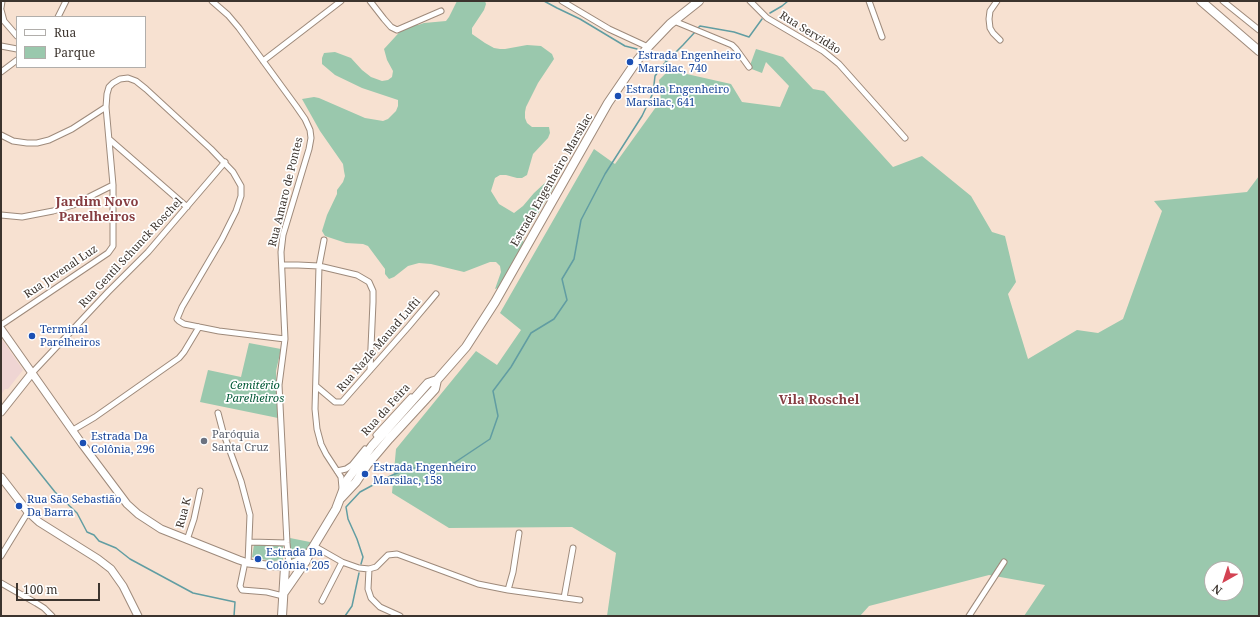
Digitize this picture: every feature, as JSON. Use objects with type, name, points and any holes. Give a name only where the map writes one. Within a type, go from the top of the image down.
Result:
[{"type":"main road","name":"Estrada Engenheiro Marsilac","points":[[284,593],[303,566],[336,509],[341,498],[344,479],[428,383],[439,378],[466,347],[481,325],[541,223],[608,102],[636,62],[648,47],[674,21],[699,1]]},
{"type":"main road","points":[[1201,1],[1259,52]]},
{"type":"main road","points":[[2,325],[32,373],[73,430],[127,504],[138,514],[161,529],[186,540],[246,562],[287,566],[282,616]]},
{"type":"main road","points":[[1,412],[32,373]]},
{"type":"main road","name":"Estrada Engenheiro Marsilac","points":[[341,498],[389,439],[436,389],[439,378]]},
{"type":"main road","points":[[344,479],[352,482],[358,479],[359,470],[354,466]]},
{"type":"main road","points":[[1,477],[28,512],[39,522],[98,559],[111,569],[123,586],[138,616]]},
{"type":"main road","name":"Estrada Engenheiro Marsilac","points":[[287,566],[297,562],[312,549]]},
{"type":"street","points":[[2,1],[1,9],[4,21],[16,35]]},
{"type":"street","points":[[58,16],[66,1]]},
{"type":"street","name":"Rua Amaro de Pontes","points":[[212,1],[228,15],[263,61],[305,119],[310,130],[311,138],[306,164],[283,235],[281,252],[285,339],[280,385],[287,566]]},
{"type":"street","points":[[263,61],[341,1]]},
{"type":"street","points":[[370,1],[388,25],[397,30],[441,11]]},
{"type":"street","points":[[562,1],[604,26],[648,47]]},
{"type":"street","name":"Rua Servidão","points":[[750,1],[767,18],[832,57],[868,94],[905,138]]},
{"type":"street","points":[[869,1],[882,37]]},
{"type":"street","points":[[997,1],[990,11],[989,19],[990,28],[1000,40]]},
{"type":"street","points":[[1223,1],[1259,30]]},
{"type":"street","points":[[674,21],[732,45],[749,66]]},
{"type":"street","points":[[1,46],[16,49]]},
{"type":"street","points":[[1,72],[16,61]]},
{"type":"street","name":"Rua Juvenal Luz","points":[[2,325],[111,249],[113,246],[113,185],[106,107],[109,87],[113,83],[123,78],[136,81],[161,102],[225,162]]},
{"type":"street","points":[[1,135],[13,141],[27,143],[37,143],[49,140],[72,129],[106,107]]},
{"type":"street","points":[[109,139],[187,207]]},
{"type":"street","points":[[225,162],[241,186],[239,203],[222,239],[182,307],[177,319],[184,324],[219,331],[285,339]]},
{"type":"street","name":"Rua Gentil Schunck Roschel","points":[[32,373],[148,252],[225,162]]},
{"type":"street","points":[[1,215],[22,217],[53,211],[73,205],[113,185]]},
{"type":"street","points":[[324,240],[319,266],[315,409],[317,430],[326,454],[344,479]]},
{"type":"street","points":[[282,265],[319,266],[357,275],[372,286],[373,302],[370,370]]},
{"type":"street","name":"Rua Nazle Mauad Lufti","points":[[316,386],[331,399],[339,403],[346,398],[436,294]]},
{"type":"street","points":[[73,430],[95,417],[179,358],[199,327]]},
{"type":"street","points":[[218,413],[249,506],[250,542],[240,586],[242,590],[284,593]]},
{"type":"street","points":[[337,471],[354,466]]},
{"type":"street","name":"Rua K","points":[[186,540],[194,519],[200,491]]},
{"type":"street","points":[[1,556],[28,512]]},
{"type":"street","points":[[508,590],[513,572],[519,533]]},
{"type":"street","points":[[250,542],[287,543]]},
{"type":"street","points":[[564,598],[573,548]]},
{"type":"street","points":[[312,549],[359,568],[369,569],[376,567],[388,555],[397,554],[469,581],[508,590],[580,600]]},
{"type":"street","points":[[322,602],[342,562]]},
{"type":"street","points":[[969,616],[1004,562]]},
{"type":"street","points":[[369,569],[368,589],[371,598],[380,607],[400,616]]},
{"type":"street","points":[[1,583],[44,608],[52,616]]},
{"type":"shaded area","points":[[1,338],[23,370],[8,389],[5,389],[1,395]]},
{"type":"green space","points":[[457,1],[485,1],[486,4],[484,10],[472,28],[472,34],[485,43],[494,48],[500,49],[527,45],[541,46],[552,54],[554,59],[538,83],[525,112],[527,123],[532,127],[549,127],[550,133],[548,138],[533,154],[527,175],[522,178],[517,178],[500,175],[495,178],[491,191],[499,204],[514,213],[523,206],[546,182],[551,180],[556,182],[523,239],[524,245],[520,254],[512,263],[514,269],[501,287],[495,289],[501,272],[500,266],[496,262],[490,262],[464,272],[431,264],[419,263],[408,266],[389,279],[385,274],[385,269],[368,246],[363,244],[346,243],[325,236],[322,231],[327,215],[337,194],[337,190],[343,182],[345,176],[343,164],[320,131],[302,99],[314,97],[319,98],[365,118],[383,121],[388,119],[396,111],[398,100],[362,88],[335,75],[322,64],[324,53],[335,52],[351,58],[371,77],[382,81],[388,80],[392,77],[393,71],[387,60],[384,49],[406,25],[446,21]]},
{"type":"green space","points":[[756,49],[783,57],[813,89],[824,91],[893,167],[922,156],[971,196],[992,232],[1005,236],[1016,282],[1008,294],[1028,359],[1077,330],[1098,333],[1123,319],[1162,211],[1154,201],[1247,192],[1259,176],[1259,616],[1024,616],[1045,585],[989,575],[869,606],[860,616],[607,616],[616,553],[572,527],[449,528],[392,493],[396,449],[476,351],[497,365],[521,330],[500,313],[594,149],[615,164],[661,100],[659,80],[669,70],[731,84],[742,102],[780,107],[789,86],[766,62],[762,73],[749,68]]},
{"type":"green space","name":"Cemitério Parelheiros","points":[[249,343],[281,349],[276,371],[278,418],[200,402],[208,370],[241,377]]},
{"type":"green space","points":[[290,538],[314,543],[305,553],[293,561],[290,560]]},
{"type":"green space","points":[[254,545],[283,546],[283,560],[274,561],[252,557]]},
{"type":"waterway","points":[[544,1],[580,19],[625,46],[637,49]]},
{"type":"waterway","points":[[770,13],[788,1]]},
{"type":"waterway","points":[[697,29],[700,26],[734,32],[749,37],[762,19]]},
{"type":"waterway","points":[[361,564],[363,557],[348,519],[346,507],[360,492],[386,478],[406,469],[454,463],[490,439],[498,416],[493,391],[511,367],[531,333],[554,319],[567,300],[562,279],[574,259],[581,220],[605,174],[642,116],[653,93],[655,76],[664,64],[695,32]]},
{"type":"waterway","points":[[653,55],[666,61]]},
{"type":"waterway","points":[[11,437],[55,492],[77,513],[87,532],[94,535],[99,541],[116,548],[130,559],[193,593],[235,602],[234,616]]},
{"type":"waterway","points":[[345,616],[352,606],[359,573]]},
{"type":"place","name":"Estrada Engenheiro Marsilac, 740","points":[[630,62]]},
{"type":"place","name":"Estrada Engenheiro Marsilac, 641","points":[[618,96]]},
{"type":"place","name":"Terminal Parelheiros","points":[[32,336]]},
{"type":"place","name":"Paróquia Santa Cruz","points":[[204,441]]},
{"type":"place","name":"Estrada Da Colônia, 296","points":[[83,443]]},
{"type":"place","name":"Estrada Engenheiro Marsilac, 158","points":[[365,474]]},
{"type":"place","name":"Rua São Sebastião Da Barra","points":[[19,506]]},
{"type":"place","name":"Estrada Da Colônia, 205","points":[[258,559]]},
{"type":"district","name":"Jardim Novo Parelheiros","points":[[97,210]]},
{"type":"district","name":"Vila Roschel","points":[[819,400]]}]
